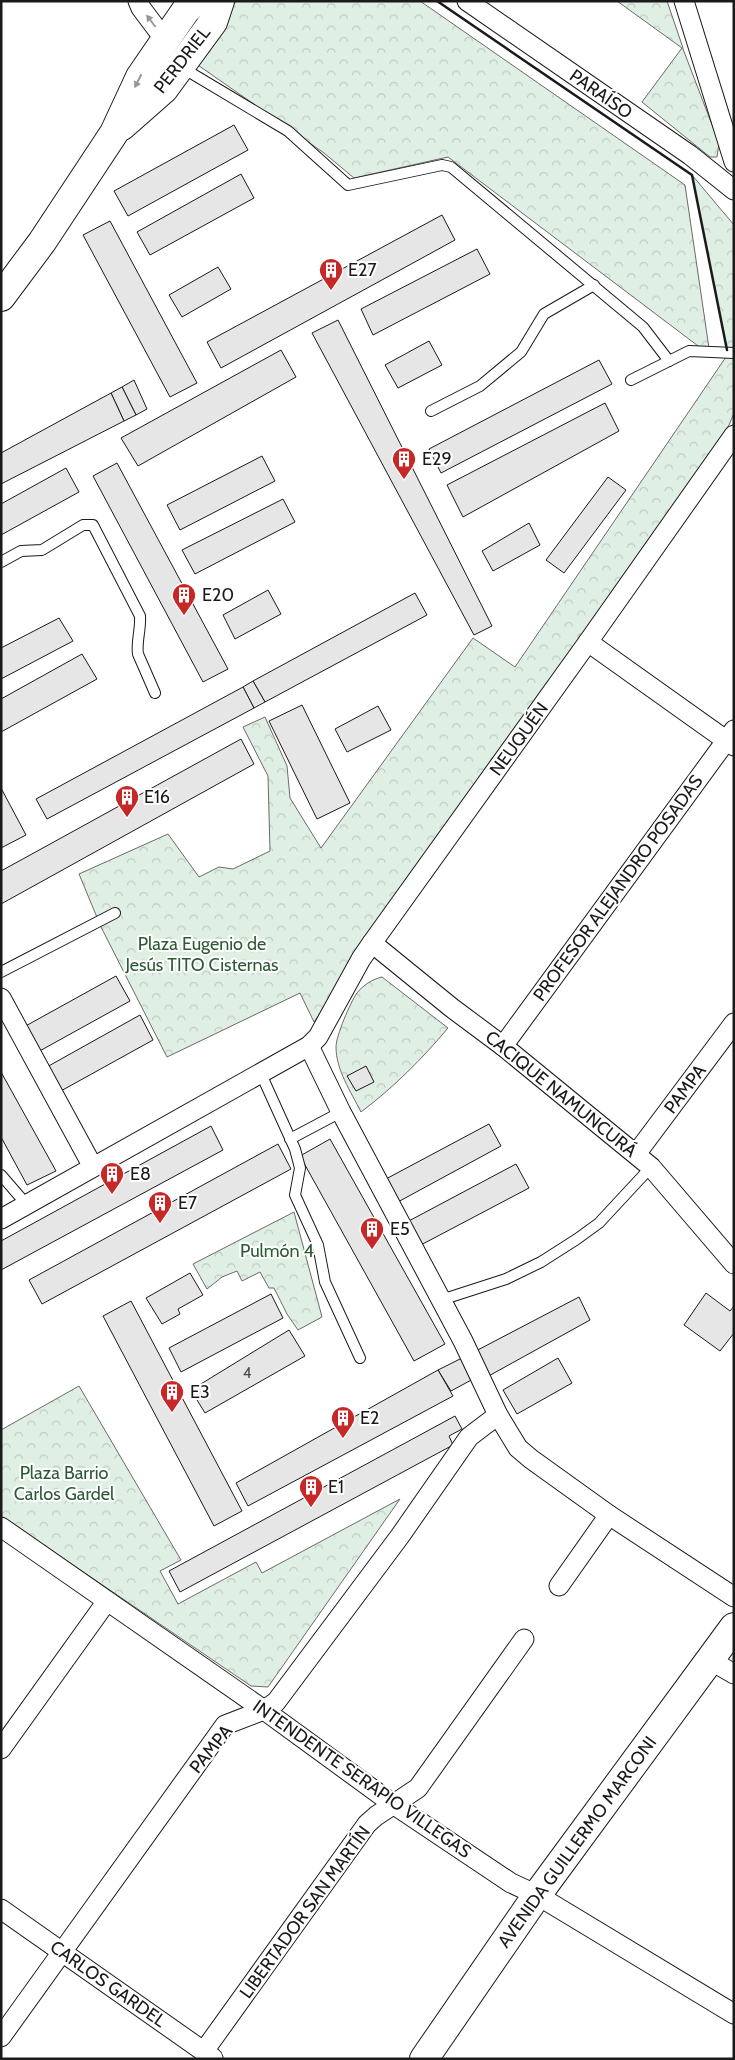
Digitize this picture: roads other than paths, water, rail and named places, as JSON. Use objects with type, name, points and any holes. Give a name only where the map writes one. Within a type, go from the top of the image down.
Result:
[{"type":"main road","points":[[1,297],[42,242],[114,133],[140,77],[186,10],[196,1]]},
{"type":"main road","name":"PERDRIEL","points":[[114,133],[164,89],[213,22],[220,1]]},
{"type":"main road","name":"AVENIDA GUILLERMO MARCONI","points":[[424,2059],[537,1895],[734,1627]]},
{"type":"street","points":[[138,1],[140,8],[165,40]]},
{"type":"street","name":"PARAÍSO","points":[[467,1],[690,156],[734,190]]},
{"type":"street","points":[[684,1],[734,162]]},
{"type":"street","name":"NEUQUÉN","points":[[309,1046],[318,1037],[361,958],[734,435]]},
{"type":"street","points":[[588,642],[731,739]]},
{"type":"street","name":"PROFESOR ALEJANDRO POSADAS","points":[[503,1046],[731,739]]},
{"type":"street","name":"CACIQUE NAMUNCURÁ","points":[[372,943],[636,1154],[651,1168],[734,1264]]},
{"type":"street","points":[[1,998],[93,1167]]},
{"type":"street","name":"PAMPA","points":[[636,1154],[734,1023]]},
{"type":"street","points":[[1,1219],[309,1046],[341,1112],[441,1300],[498,1415],[518,1448],[608,1515],[734,1597]]},
{"type":"street","name":"PAMPA","points":[[1,2037],[225,1725],[264,1710],[276,1702],[400,1536],[469,1437],[498,1415]]},
{"type":"street","points":[[559,1586],[608,1515]]},
{"type":"street","name":"INTENDENTE SERAPIO VILLEGAS","points":[[1,1527],[264,1710],[393,1804],[511,1883],[537,1895],[734,2014]]},
{"type":"street","points":[[1,1749],[107,1601]]},
{"type":"street","name":"LIBERTADOR SAN MARTÍN","points":[[209,2055],[368,1824],[393,1804],[418,1788],[524,1639]]},
{"type":"street","points":[[710,1660],[734,1674]]},
{"type":"street","name":"CARLOS GARDEL","points":[[1,1909],[209,2055]]},
{"type":"lane","points":[[180,66],[288,131],[348,185],[442,165],[451,167],[643,327],[668,361]]},
{"type":"lane","points":[[431,412],[480,386],[521,352],[544,314],[594,285]]},
{"type":"lane","points":[[631,380],[689,351],[734,353]]},
{"type":"lane","points":[[1,562],[20,551],[42,550],[82,525],[93,525],[140,616],[141,630],[137,648],[140,661],[155,693]]},
{"type":"lane","points":[[1,972],[115,913]]},
{"type":"lane","points":[[261,1074],[290,1139],[300,1168],[295,1195],[311,1226],[318,1246],[325,1282],[360,1358]]},
{"type":"lane","points":[[290,1139],[341,1112]]},
{"type":"lane","points":[[441,1300],[506,1278],[540,1262],[577,1239],[599,1223],[651,1168]]},
{"type":"lane","points":[[1,1175],[27,1205]]},
{"type":"place","name":"E27","points":[[331,291]]},
{"type":"place","name":"E29","points":[[404,480]]},
{"type":"place","name":"E20","points":[[184,616]]},
{"type":"place","name":"E16","points":[[127,818]]},
{"type":"place","name":"E8","points":[[112,1195]]},
{"type":"place","name":"E7","points":[[160,1224]]},
{"type":"place","name":"E5","points":[[372,1250]]},
{"type":"place","name":"E3","points":[[172,1413]]},
{"type":"place","name":"E2","points":[[343,1439]]},
{"type":"place","name":"E1","points":[[311,1508]]},
{"type":"park label","name":"Plaza Eugenio de Jesús TITO Cisternas","points":[[202,954]]},
{"type":"park label","name":"Pulmón 4","points":[[277,1251]]},
{"type":"park label","name":"Plaza Barrio Carlos Gardel","points":[[64,1484]]}]
